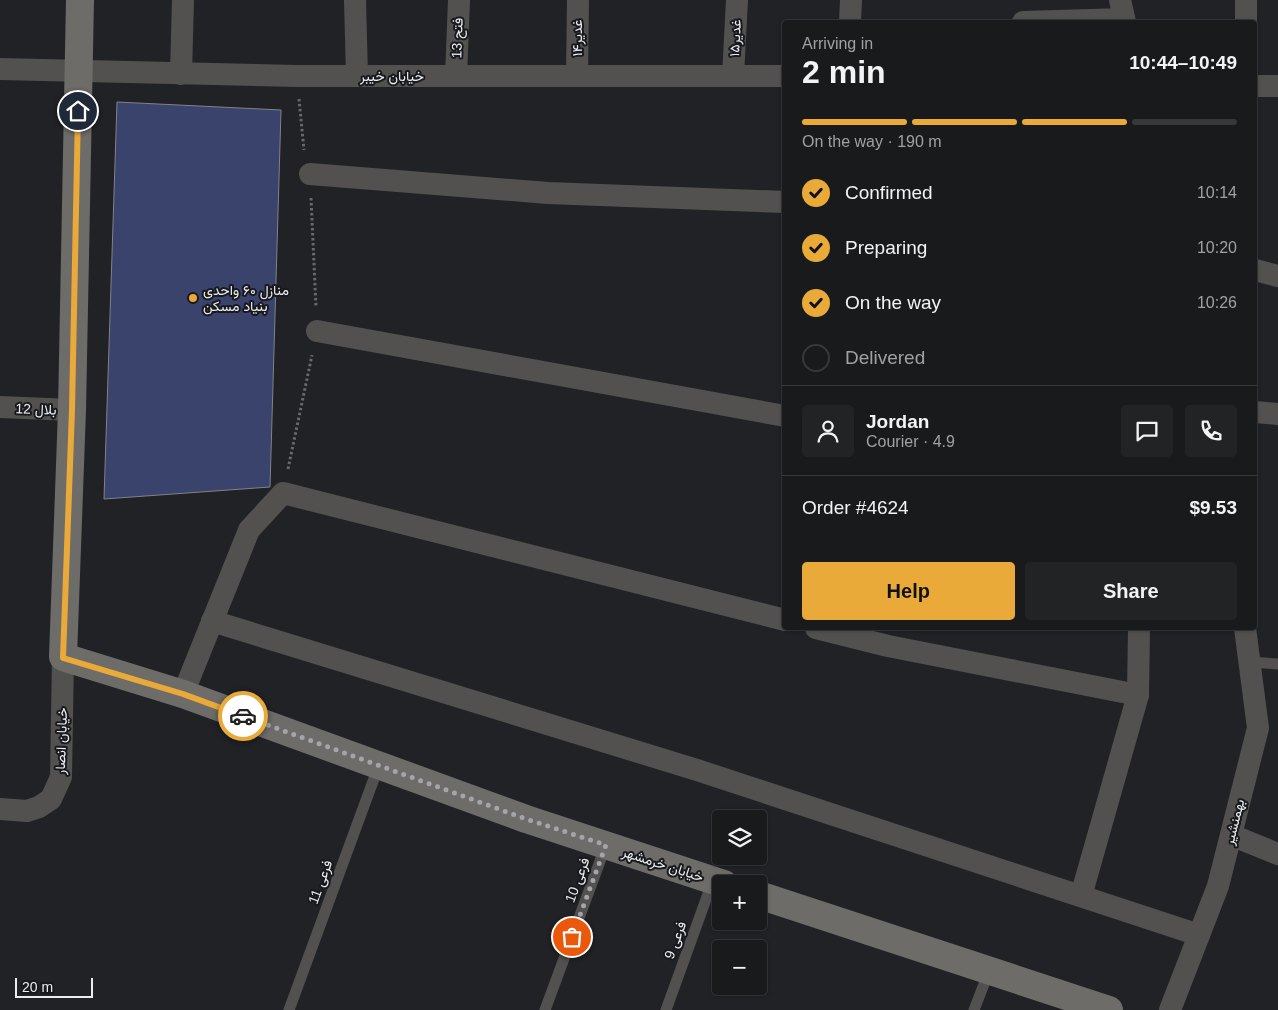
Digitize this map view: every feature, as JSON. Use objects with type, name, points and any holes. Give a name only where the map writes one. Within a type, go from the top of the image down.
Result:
[{"type":"street","points":[[63,658],[72,410],[80,0]]},
{"type":"street","points":[[181,74],[183,0]]},
{"type":"street","points":[[355,0],[357,76]]},
{"type":"street","name":"فتح 13","points":[[456,76],[459,0]]},
{"type":"street","name":"غدیر۱۴","points":[[577,76],[578,0]]},
{"type":"street","name":"غدیر۱۵","points":[[733,76],[737,0]]},
{"type":"street","points":[[850,20],[851,0]]},
{"type":"street","points":[[1246,0],[1246,20]]},
{"type":"street","points":[[1048,20],[1123,14]]},
{"type":"street","name":"خیابان خیبر","points":[[0,69],[298,76],[782,76]]},
{"type":"street","points":[[1257,86],[1278,86]]},
{"type":"street","points":[[310,174],[548,194],[782,202]]},
{"type":"street","points":[[1257,271],[1278,276]]},
{"type":"street","points":[[317,331],[782,415]]},
{"type":"street","name":"بلال 12","points":[[0,407],[72,410]]},
{"type":"street","points":[[1257,412],[1278,414]]},
{"type":"street","points":[[183,694],[249,530],[283,493],[782,619]]},
{"type":"street","points":[[212,621],[697,770],[1199,935]]},
{"type":"street","points":[[824,630],[888,646],[1138,695]]},
{"type":"street","points":[[1081,896],[1138,695],[1139,630]]},
{"type":"street","name":"بهمنشیر","points":[[1170,1010],[1218,886],[1258,728],[1245,630]]},
{"type":"street","name":"خیابان خرمشهر","points":[[63,658],[183,694],[526,819],[712,880]]},
{"type":"street","name":"خیابان انصار","points":[[0,809],[27,811],[39,806],[51,799],[61,777],[63,658]]},
{"type":"street","points":[[1231,835],[1278,854]]},
{"type":"street","points":[[767,898],[1109,1010]]},
{"type":"lane","points":[[1249,662],[1278,664]]},
{"type":"lane","name":"فرعی 11","points":[[289,1010],[379,765]]},
{"type":"lane","name":"فرعی 10","points":[[545,1010],[606,845]]},
{"type":"lane","name":"فرعی 9","points":[[666,1010],[712,897]]},
{"type":"lane","points":[[974,1010],[989,971]]},
{"type":"path","points":[[283,493],[317,331],[310,174],[302,144],[298,76]]},
{"type":"building","name":"منازل ۶۰ واحدی بنیاد مسکن","points":[[117,102],[281,110],[270,487],[104,499]]},
{"type":"way so far","points":[[243,716],[526,819],[606,845],[572,937]]},
{"type":"place","name":"منازل ۶۰ واحدی بنیاد مسکن","points":[[193,298]]},
{"type":"route","points":[[78,111],[72,410],[63,658],[183,694],[243,716]]}]
